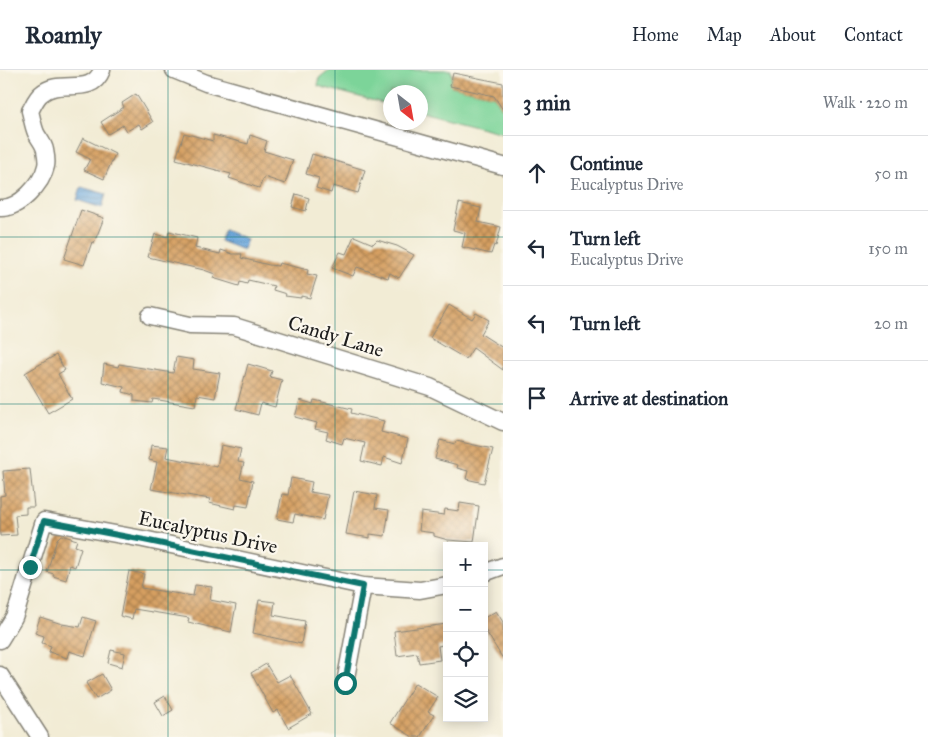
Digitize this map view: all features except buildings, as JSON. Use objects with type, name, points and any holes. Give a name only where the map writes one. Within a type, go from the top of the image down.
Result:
[{"type":"street","points":[[0,208],[16,204],[28,195],[38,182],[46,166],[45,149],[36,131],[30,111],[41,94],[54,87],[88,85],[99,78],[102,70]]},
{"type":"street","points":[[174,70],[206,84],[503,166]]},
{"type":"street","name":"Candy Lane","points":[[150,316],[190,325],[234,326],[430,387],[503,422]]},
{"type":"street","name":"Eucalyptus Drive","points":[[0,640],[18,606],[44,521],[363,586],[420,590],[443,586]]},
{"type":"street","points":[[488,572],[503,566]]},
{"type":"street","points":[[345,683],[363,586]]},
{"type":"street","points":[[0,675],[40,737]]},
{"type":"green space","points":[[329,70],[451,70],[451,86],[494,96],[503,110],[503,133],[428,114],[428,85],[383,85],[383,103],[318,86],[319,78]]},
{"type":"water","points":[[81,187],[106,194],[102,208],[77,200]]},
{"type":"water","points":[[224,230],[247,239],[243,250],[220,241]]},
{"type":"route","points":[[30,567],[44,521],[88,528],[363,586],[345,683]]}]
